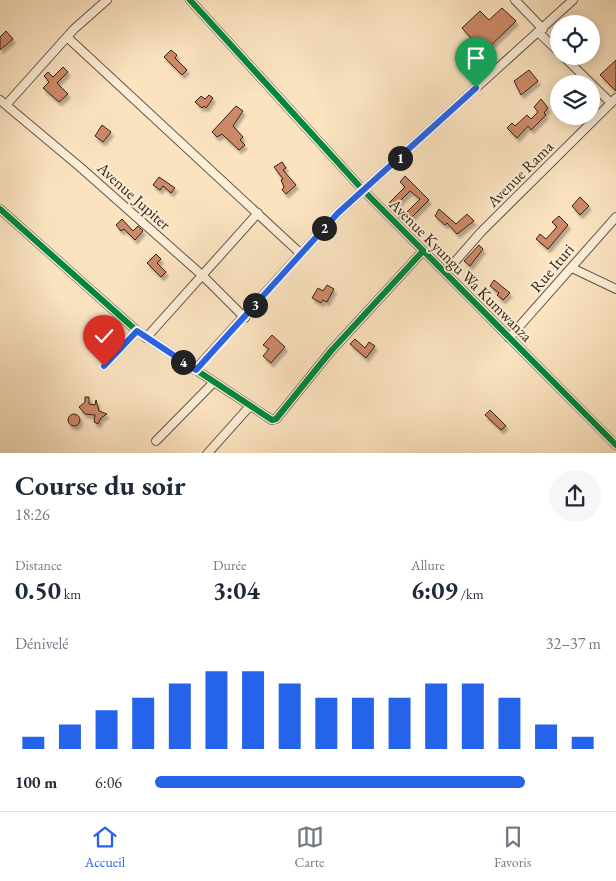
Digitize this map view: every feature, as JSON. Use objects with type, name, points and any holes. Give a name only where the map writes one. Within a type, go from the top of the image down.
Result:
[{"type":"street","points":[[3,103],[67,37],[107,0]]},
{"type":"street","name":"Avenue Kyungu Wa Kumwanza","points":[[190,0],[363,190],[616,445]]},
{"type":"street","points":[[515,0],[550,42]]},
{"type":"street","points":[[196,370],[245,318],[300,253],[363,190],[541,31],[573,0]]},
{"type":"street","points":[[67,37],[258,212],[300,253]]},
{"type":"street","points":[[573,65],[613,100]]},
{"type":"street","name":"Avenue Rama","points":[[446,272],[481,232],[613,100]]},
{"type":"street","name":"Avenue Jupiter","points":[[3,103],[80,167],[203,276],[245,318]]},
{"type":"street","points":[[0,209],[146,338],[272,420],[276,419],[331,351],[423,250]]},
{"type":"street","points":[[146,338],[258,212]]},
{"type":"street","name":"Rue Ituri","points":[[509,338],[616,217]]},
{"type":"street","points":[[572,268],[616,289]]},
{"type":"street","points":[[104,366],[137,331]]},
{"type":"street","points":[[156,441],[214,382]]},
{"type":"street","points":[[208,453],[250,406]]},
{"type":"building","points":[[502,8],[516,21],[478,58],[465,44],[471,38],[462,28],[480,11],[489,20]]},
{"type":"building","points":[[6,31],[13,39],[0,50],[0,37]]},
{"type":"building","points":[[171,50],[177,55],[175,58],[187,70],[182,75],[164,57]]},
{"type":"building","points":[[616,60],[616,91],[600,75]]},
{"type":"building","points":[[63,67],[68,72],[57,83],[68,94],[59,102],[43,88],[49,82],[44,76],[48,72],[53,77]]},
{"type":"building","points":[[529,70],[538,81],[521,95],[514,81]]},
{"type":"building","points":[[209,95],[213,98],[206,108],[204,106],[202,108],[195,102],[201,96],[205,99]]},
{"type":"building","points":[[541,99],[548,108],[544,113],[546,115],[531,130],[528,126],[517,138],[507,128],[512,123],[515,126],[527,115],[531,119],[538,112],[534,107]]},
{"type":"building","points":[[236,106],[243,111],[233,126],[243,137],[240,140],[245,145],[239,150],[222,134],[217,137],[212,132]]},
{"type":"building","points":[[102,125],[111,132],[103,142],[95,136]]},
{"type":"building","points":[[282,162],[286,168],[283,170],[296,185],[286,194],[282,190],[284,187],[281,180],[283,179],[274,167]]},
{"type":"building","points":[[405,176],[429,200],[406,223],[387,205],[405,187],[400,182]],"holes":[[[410,191],[420,199],[406,213],[397,204]]]},
{"type":"building","points":[[159,177],[175,188],[171,193],[163,186],[160,190],[153,185]]},
{"type":"building","points":[[580,197],[589,206],[580,215],[572,206]]},
{"type":"building","points":[[439,209],[456,224],[467,214],[474,221],[457,234],[447,223],[445,225],[435,216]]},
{"type":"building","points":[[559,216],[568,225],[548,249],[536,239],[540,234],[546,239],[557,227],[552,222]]},
{"type":"building","points":[[122,219],[133,231],[138,226],[143,231],[135,240],[124,229],[121,231],[116,225]]},
{"type":"building","points":[[479,245],[483,249],[470,266],[464,261]]},
{"type":"building","points":[[156,254],[161,259],[157,263],[166,272],[161,277],[147,263]]},
{"type":"building","points":[[494,280],[510,293],[503,300],[497,295],[499,293],[490,286]]},
{"type":"building","points":[[327,285],[334,289],[327,302],[323,300],[321,303],[312,298],[318,288],[323,291]]},
{"type":"building","points":[[272,335],[285,347],[271,363],[263,356],[269,349],[263,345]]},
{"type":"building","points":[[355,339],[365,348],[369,342],[375,346],[366,358],[350,344]]},
{"type":"building","points":[[85,397],[89,397],[89,404],[95,405],[96,400],[99,411],[107,414],[101,418],[98,424],[94,422],[95,415],[85,414],[79,407],[85,402]]},
{"type":"building","points":[[490,410],[506,426],[501,430],[485,415]]},
{"type":"building","points":[[72,414],[76,414],[80,420],[76,426],[72,426],[68,422],[68,418]]},
{"type":"cycle path","points":[[190,0],[363,190],[616,445]]},
{"type":"cycle path","points":[[0,209],[137,331],[272,420],[276,419],[331,351],[423,251]]},
{"type":"route","points":[[104,366],[137,331],[196,370],[338,213],[476,88]]}]
